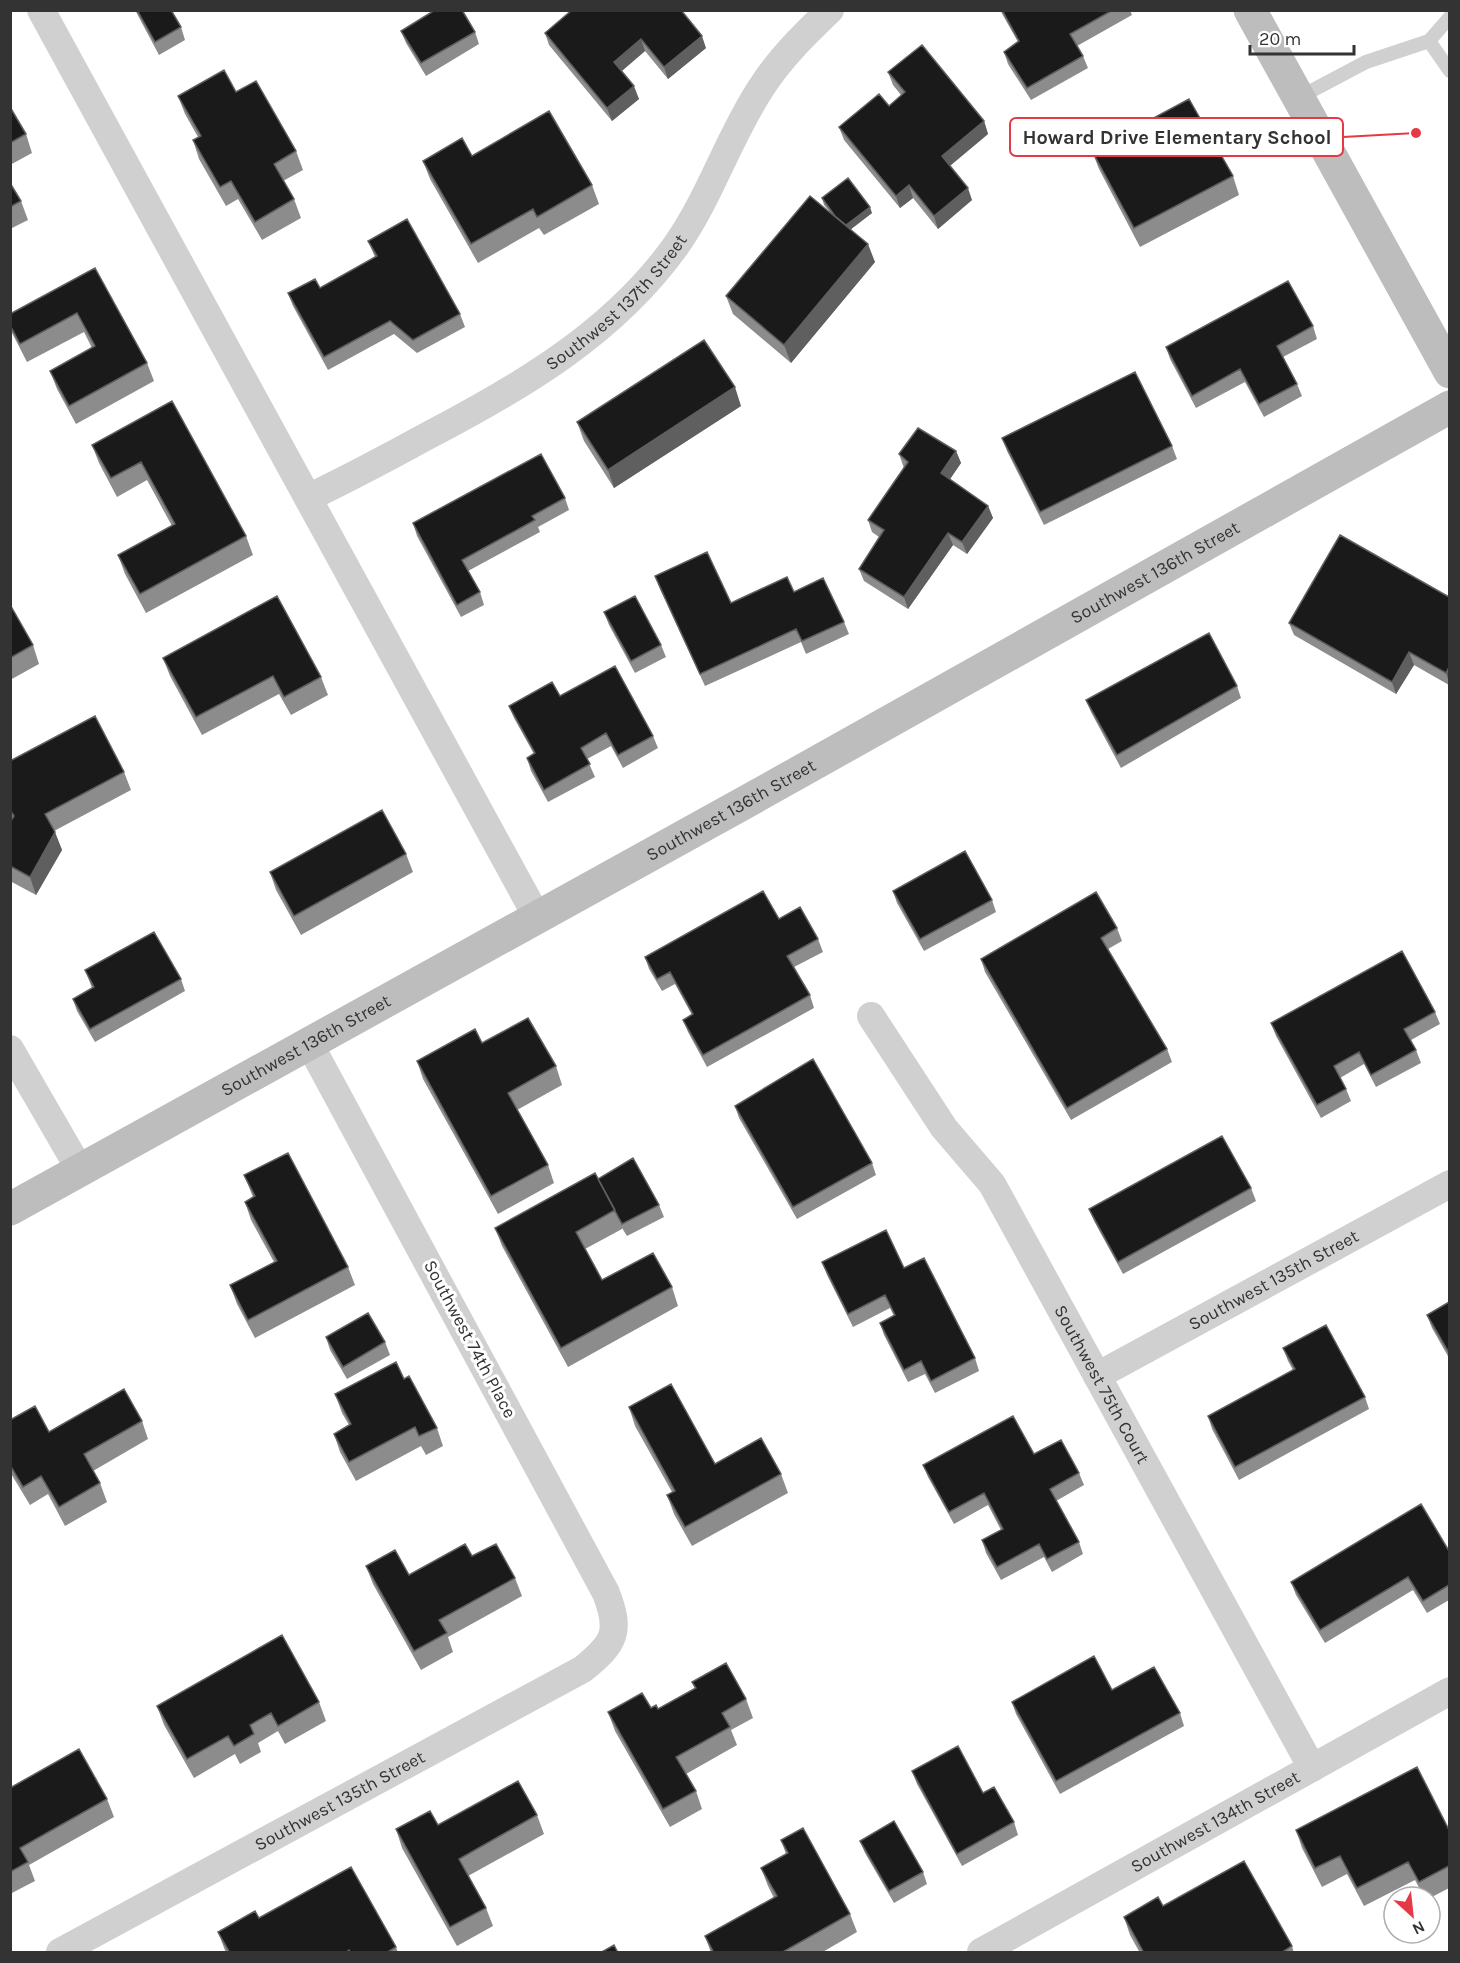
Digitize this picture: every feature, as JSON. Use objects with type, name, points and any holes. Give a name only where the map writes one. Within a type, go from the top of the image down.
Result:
[{"type":"street","points":[[41,10],[537,917]]},
{"type":"street","name":"Southwest 137th Street","points":[[308,498],[484,406],[560,358],[622,308],[674,248],[690,225],[760,88],[782,58],[831,10]]},
{"type":"street","points":[[1250,10],[1449,372]]},
{"type":"street","name":"Southwest 136th Street","points":[[10,1209],[753,798],[1449,407]]},
{"type":"street","name":"Southwest 75th Court","points":[[871,1016],[944,1128],[992,1184],[1312,1768]]},
{"type":"street","name":"Southwest 74th Place","points":[[309,1043],[606,1593],[613,1612],[614,1627],[611,1639]]},
{"type":"street","points":[[10,1049],[80,1170]]},
{"type":"street","name":"Southwest 135th Street","points":[[1097,1376],[1449,1184]]},
{"type":"street","name":"Southwest 135th Street","points":[[60,1953],[583,1669],[601,1654],[611,1639]]},
{"type":"street","name":"Southwest 134th Street","points":[[981,1953],[1449,1691]]},
{"type":"lane","points":[[1298,98],[1366,62],[1429,41],[1449,17]]},
{"type":"lane","points":[[1429,41],[1449,71]]},
{"type":"building","points":[[137,10],[171,10],[181,27],[155,42]]},
{"type":"building","points":[[435,10],[462,10],[475,32],[421,63],[401,31]]},
{"type":"building","points":[[572,10],[681,10],[702,36],[664,67],[641,39],[614,62],[634,86],[607,108],[545,33]]},
{"type":"building","points":[[1002,10],[1113,10],[1070,34],[1083,56],[1027,88],[1004,52],[1019,41]]},
{"type":"building","points":[[922,45],[984,121],[942,156],[968,188],[934,216],[909,185],[896,196],[839,127],[879,94],[889,106],[905,92],[888,72]]},
{"type":"building","points":[[224,70],[236,92],[256,81],[296,151],[274,164],[294,199],[255,222],[231,181],[220,187],[193,140],[201,136],[178,96]]},
{"type":"building","points":[[1189,99],[1233,176],[1134,228],[1092,151]]},
{"type":"building","points":[[10,107],[26,134],[10,143]]},
{"type":"building","points":[[549,111],[592,185],[537,217],[533,209],[471,244],[423,161],[462,138],[472,156]]},
{"type":"building","points":[[848,178],[870,207],[846,225],[835,216],[822,198]]},
{"type":"building","points":[[10,183],[21,201],[10,207]]},
{"type":"building","points":[[810,196],[868,244],[784,345],[726,296]]},
{"type":"building","points":[[407,219],[460,314],[413,340],[390,321],[324,357],[288,293],[315,279],[320,288],[377,256],[368,241]]},
{"type":"building","points":[[95,268],[147,363],[69,406],[50,371],[95,346],[77,313],[20,344],[10,325],[10,314]]},
{"type":"building","points":[[1288,281],[1313,326],[1277,346],[1297,384],[1259,404],[1240,369],[1192,396],[1166,347]]},
{"type":"building","points":[[704,340],[735,387],[608,470],[577,422]]},
{"type":"building","points":[[1135,372],[1172,446],[1040,512],[1002,438]]},
{"type":"building","points":[[172,401],[246,536],[140,594],[118,555],[175,524],[141,462],[111,478],[92,445]]},
{"type":"building","points":[[918,428],[956,451],[941,473],[988,506],[962,542],[948,533],[904,597],[859,569],[884,530],[868,520],[908,462],[899,454]]},
{"type":"building","points":[[541,454],[565,498],[532,516],[535,520],[462,560],[480,592],[457,605],[413,523]]},
{"type":"building","points":[[1340,535],[1449,597],[1449,667],[1446,673],[1409,652],[1392,682],[1289,623]]},
{"type":"building","points":[[707,552],[731,603],[787,577],[794,592],[823,578],[844,622],[802,641],[796,629],[700,674],[655,576]]},
{"type":"building","points":[[277,596],[321,677],[284,697],[273,676],[196,717],[163,658]]},
{"type":"building","points":[[635,596],[661,645],[631,661],[604,612]]},
{"type":"building","points":[[12,608],[33,645],[10,658],[10,609]]},
{"type":"building","points":[[1209,633],[1237,686],[1117,755],[1086,700]]},
{"type":"building","points":[[615,666],[653,736],[618,755],[606,733],[581,748],[590,764],[544,790],[527,758],[535,753],[509,706],[552,682],[560,696]]},
{"type":"building","points":[[95,716],[124,772],[45,814],[55,832],[30,877],[10,866],[10,822],[14,816],[10,810],[10,761]]},
{"type":"building","points":[[382,810],[406,854],[294,916],[270,872]]},
{"type":"building","points":[[965,851],[992,900],[920,939],[893,891]]},
{"type":"building","points":[[763,891],[779,919],[800,907],[818,939],[787,956],[810,995],[703,1055],[683,1020],[693,1014],[670,972],[657,979],[645,957]]},
{"type":"building","points":[[1096,892],[1117,928],[1101,938],[1167,1049],[1067,1108],[981,959]]},
{"type":"building","points":[[154,932],[181,979],[90,1029],[73,999],[94,987],[85,970]]},
{"type":"building","points":[[1402,951],[1435,1012],[1404,1029],[1416,1050],[1371,1075],[1359,1052],[1334,1066],[1346,1089],[1317,1105],[1271,1023]]},
{"type":"building","points":[[528,1018],[556,1066],[508,1093],[548,1165],[491,1196],[417,1061],[475,1029],[482,1043]]},
{"type":"building","points":[[813,1059],[872,1163],[793,1207],[735,1106]]},
{"type":"building","points":[[1222,1136],[1251,1188],[1118,1262],[1089,1209]]},
{"type":"building","points":[[288,1153],[348,1267],[248,1320],[230,1285],[277,1261],[245,1202],[255,1196],[244,1175]]},
{"type":"building","points":[[633,1158],[659,1205],[622,1224],[598,1179]]},
{"type":"building","points":[[595,1173],[615,1210],[576,1232],[602,1280],[653,1253],[672,1287],[561,1348],[495,1228]]},
{"type":"building","points":[[886,1230],[904,1268],[924,1258],[975,1358],[931,1381],[921,1361],[904,1370],[880,1323],[895,1315],[885,1295],[848,1314],[822,1262]]},
{"type":"building","points":[[1449,1302],[1449,1353],[1427,1315]]},
{"type":"building","points":[[368,1313],[385,1342],[343,1367],[326,1337]]},
{"type":"building","points":[[1326,1325],[1365,1397],[1235,1467],[1208,1416],[1295,1369],[1283,1348]]},
{"type":"building","points":[[396,1362],[404,1379],[409,1376],[437,1428],[419,1436],[415,1427],[349,1462],[334,1434],[351,1424],[335,1394]]},
{"type":"building","points":[[671,1384],[715,1464],[761,1438],[781,1474],[685,1527],[667,1495],[675,1491],[629,1407]]},
{"type":"building","points":[[124,1389],[142,1421],[84,1454],[100,1483],[59,1507],[41,1476],[23,1487],[10,1465],[10,1420],[35,1406],[49,1432]]},
{"type":"building","points":[[1013,1416],[1034,1454],[1061,1440],[1079,1473],[1050,1489],[1079,1542],[1047,1559],[1039,1544],[997,1567],[982,1540],[1003,1529],[984,1493],[949,1512],[923,1465]]},
{"type":"building","points":[[1421,1504],[1449,1551],[1449,1585],[1423,1601],[1408,1577],[1320,1630],[1291,1582]]},
{"type":"building","points":[[465,1544],[472,1556],[496,1544],[515,1578],[439,1620],[447,1633],[414,1651],[366,1566],[395,1550],[409,1575]]},
{"type":"building","points":[[282,1635],[319,1702],[278,1726],[271,1713],[250,1725],[254,1734],[234,1746],[228,1736],[187,1759],[157,1706]]},
{"type":"building","points":[[1094,1656],[1112,1690],[1154,1667],[1180,1713],[1056,1781],[1012,1702]]},
{"type":"building","points":[[726,1663],[746,1699],[722,1713],[730,1727],[676,1757],[696,1791],[663,1809],[608,1712],[642,1693],[651,1708],[656,1705],[658,1709],[696,1688],[692,1682]]},
{"type":"building","points":[[958,1746],[983,1793],[994,1787],[1014,1822],[957,1854],[912,1771]]},
{"type":"building","points":[[79,1749],[107,1799],[20,1848],[28,1862],[10,1872],[10,1788]]},
{"type":"building","points":[[1417,1767],[1449,1830],[1449,1866],[1419,1882],[1408,1862],[1357,1888],[1340,1856],[1315,1868],[1296,1830]]},
{"type":"building","points":[[518,1781],[537,1815],[459,1859],[486,1908],[450,1927],[396,1829],[430,1811],[438,1825]]},
{"type":"building","points":[[894,1821],[923,1872],[889,1891],[860,1841]]},
{"type":"building","points":[[803,1828],[850,1914],[781,1953],[714,1953],[705,1936],[777,1896],[761,1868],[788,1853],[781,1840]]},
{"type":"building","points":[[1244,1861],[1292,1946],[1281,1953],[1144,1953],[1124,1917],[1158,1897],[1163,1906]]},
{"type":"building","points":[[351,1867],[396,1947],[386,1953],[351,1953],[349,1950],[345,1953],[230,1953],[218,1932],[255,1911],[259,1918]]},
{"type":"building","points":[[614,1945],[618,1953],[600,1953]]},
{"type":"place","name":"Howard Drive Elementary School","points":[[1416,133]]}]
